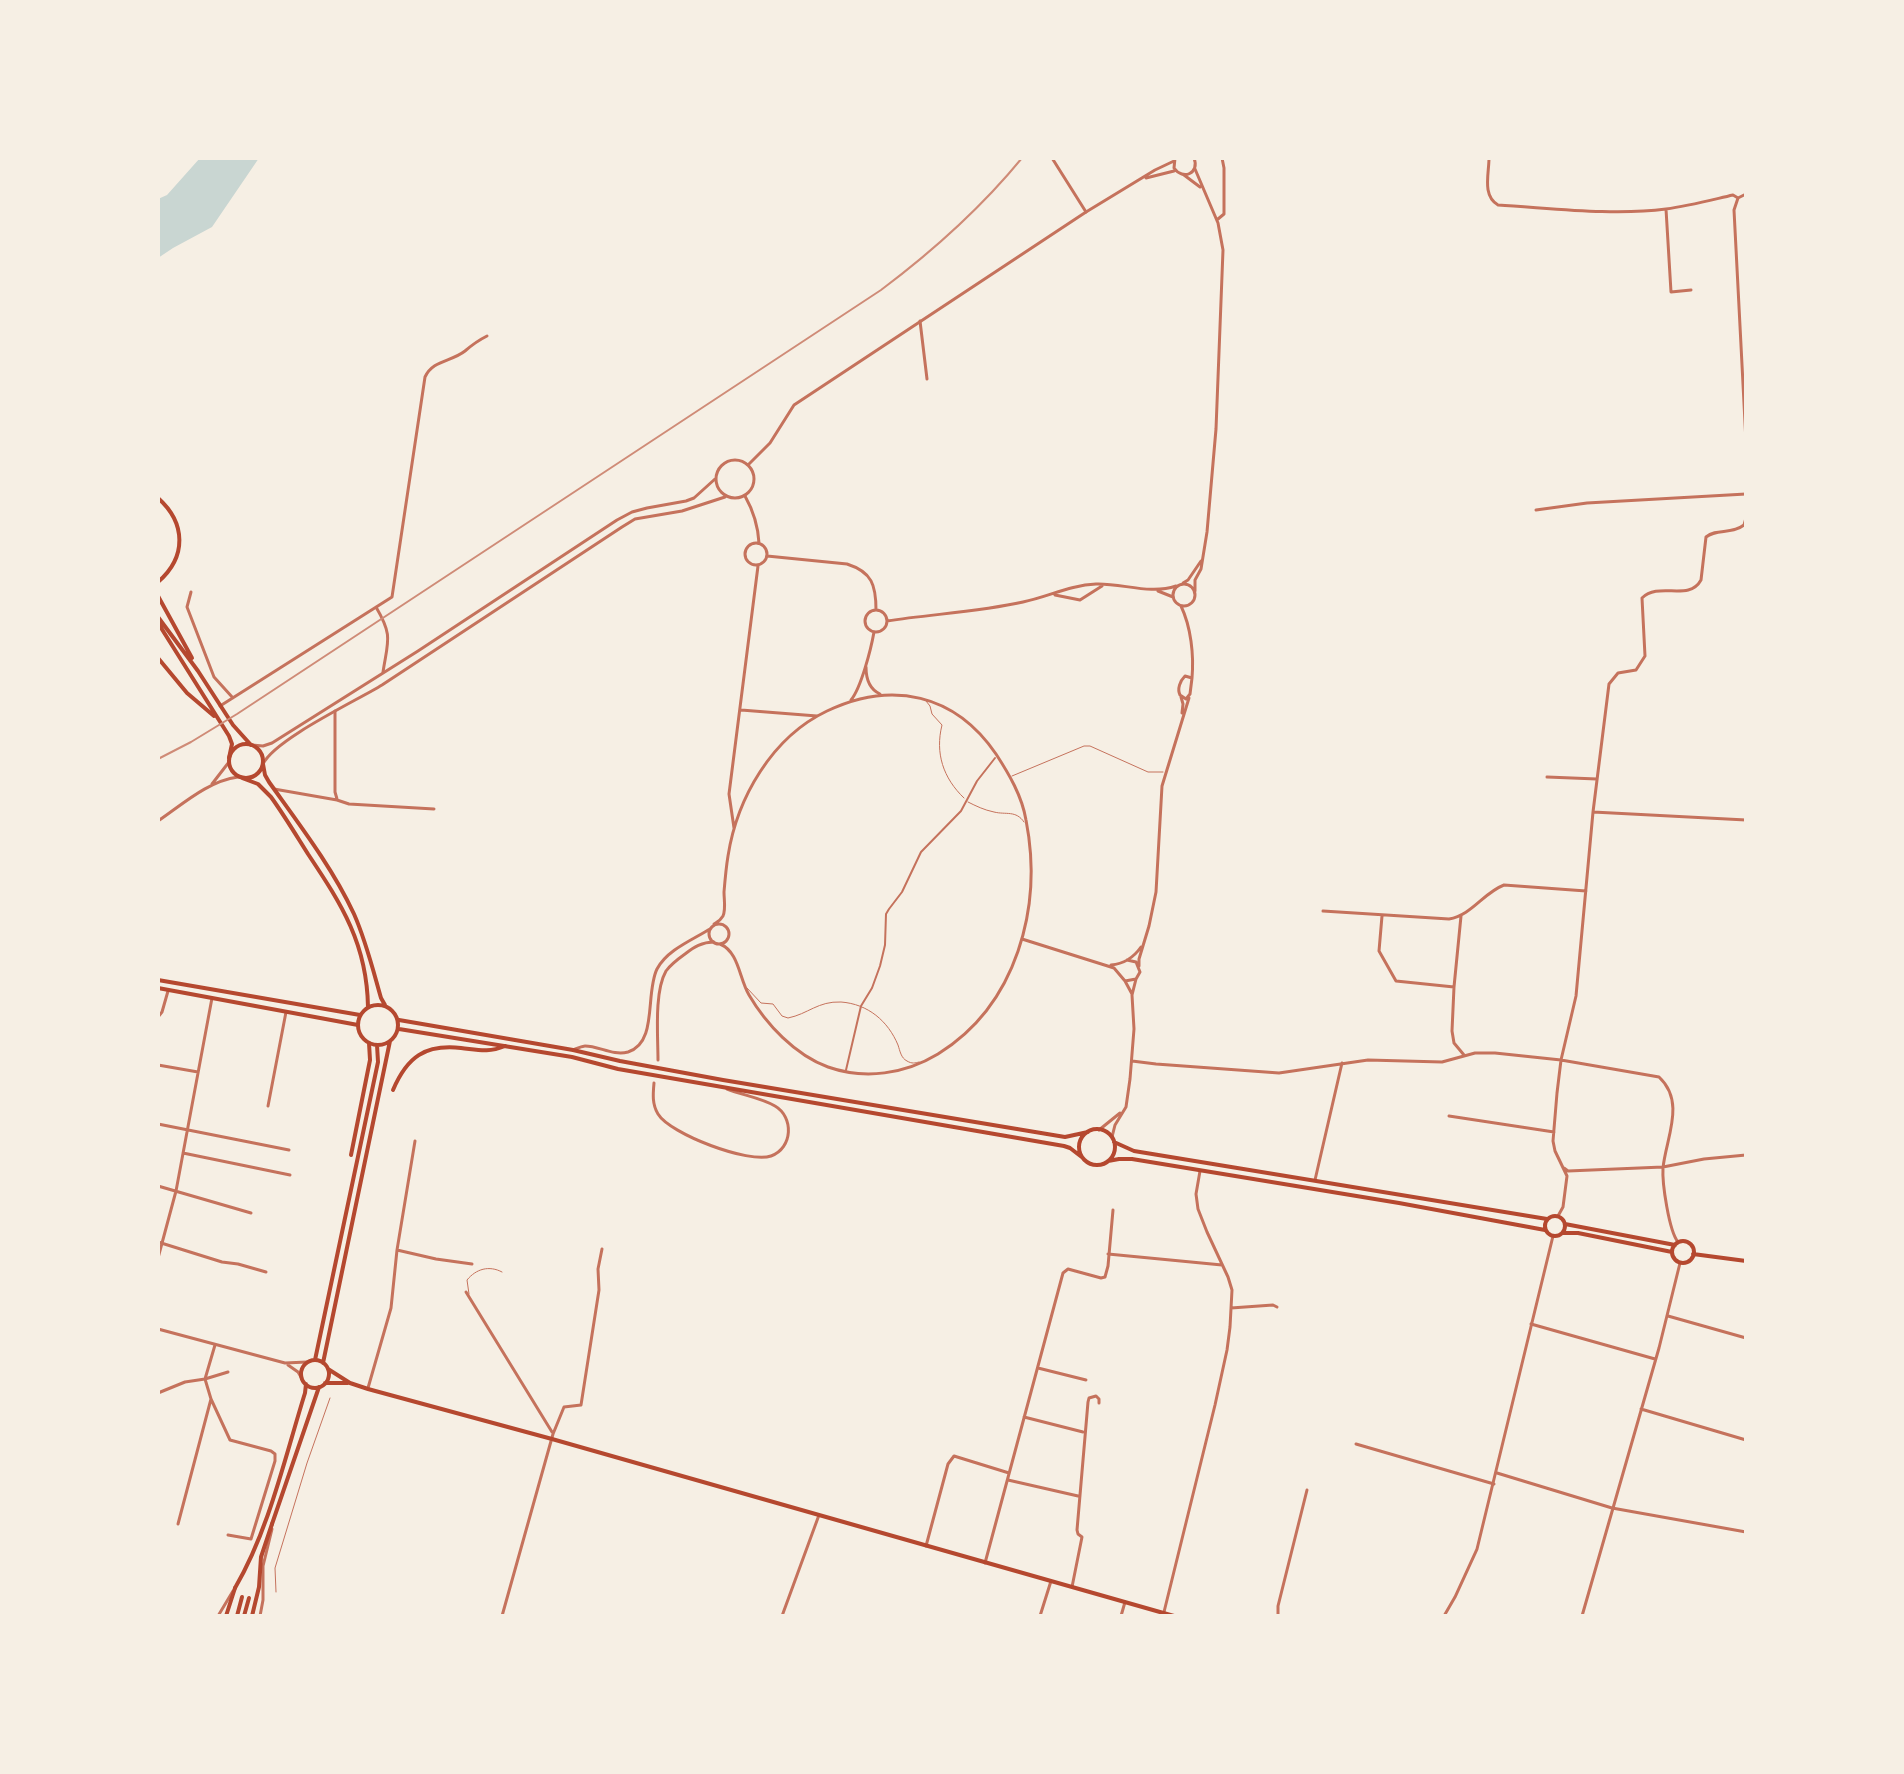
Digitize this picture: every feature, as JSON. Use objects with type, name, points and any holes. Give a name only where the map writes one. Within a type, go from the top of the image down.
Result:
[{"type":"main road","points":[[158,498],[174,516],[180,539],[174,564],[158,582]]},
{"type":"main road","points":[[158,596],[220,706],[233,725],[261,752],[265,775],[354,915],[381,998],[399,1020],[399,1029],[390,1041],[323,1363]]},
{"type":"main road","points":[[158,617],[198,671]]},
{"type":"main road","points":[[158,623],[232,744],[229,760],[231,771],[240,778],[258,784],[271,797],[337,898],[361,954],[368,980],[368,1007]]},
{"type":"main road","points":[[158,658],[187,693],[218,719]]},
{"type":"main road","points":[[229,760],[239,745],[251,745]]},
{"type":"main road","points":[[240,778],[256,776],[263,764]]},
{"type":"main road","points":[[158,980],[360,1015]]},
{"type":"main road","points":[[158,988],[358,1025]]},
{"type":"main road","points":[[385,1005],[368,1007],[360,1015],[358,1025],[361,1036],[369,1043],[377,1045],[390,1041]]},
{"type":"main road","points":[[399,1020],[635,1064],[1065,1137],[1099,1130],[1134,1151],[1547,1219],[1558,1216],[1565,1224],[1563,1233]]},
{"type":"main road","points":[[399,1029],[572,1057],[618,1069],[1064,1146],[1092,1164],[1108,1161],[1114,1153],[1113,1140]]},
{"type":"main road","points":[[351,1155],[370,1060],[369,1043]]},
{"type":"main road","points":[[315,1360],[378,1062],[377,1045]]},
{"type":"main road","points":[[393,1090],[407,1064],[421,1053],[438,1047],[494,1051],[505,1046]]},
{"type":"main road","points":[[1083,1158],[1079,1147],[1088,1132]]},
{"type":"main road","points":[[1108,1161],[1124,1159],[1399,1203],[1545,1230],[1553,1236],[1578,1233],[1672,1252]]},
{"type":"main road","points":[[1545,1230],[1547,1219]]},
{"type":"main road","points":[[1565,1224],[1676,1244],[1688,1242],[1693,1254],[1687,1262],[1680,1263],[1674,1259],[1672,1252],[1676,1244]]},
{"type":"main road","points":[[1693,1254],[1746,1261]]},
{"type":"main road","points":[[350,1383],[312,1387],[301,1377],[302,1369],[307,1362],[315,1360],[350,1383],[368,1389],[553,1436],[688,1478],[1174,1616]]},
{"type":"main road","points":[[324,1384],[328,1369]]},
{"type":"main road","points":[[226,1616],[235,1588],[249,1565],[261,1532],[306,1384]]},
{"type":"main road","points":[[252,1616],[259,1587],[261,1557],[319,1387]]},
{"type":"main road","points":[[237,1616],[242,1597]]},
{"type":"main road","points":[[244,1616],[249,1598]]},
{"type":"street","points":[[1052,158],[1086,212]]},
{"type":"street","points":[[1222,158],[1225,220]]},
{"type":"street","points":[[1489,158],[1488,193],[1491,201],[1498,205],[1600,211],[1666,209],[1733,195],[1738,198]]},
{"type":"street","points":[[1187,621],[1203,558],[1216,429],[1223,250],[1217,220],[1195,169],[1195,159]]},
{"type":"street","points":[[748,465],[770,443],[794,405],[1086,212],[1174,160],[1176,171]]},
{"type":"street","points":[[1184,175],[1195,169]]},
{"type":"street","points":[[1143,179],[1176,171],[1202,188]]},
{"type":"street","points":[[1746,194],[1738,198],[1734,210],[1746,442]]},
{"type":"street","points":[[1666,209],[1671,292],[1691,290]]},
{"type":"street","points":[[1217,220],[1224,214]]},
{"type":"street","points":[[920,321],[927,379]]},
{"type":"street","points":[[220,706],[392,597],[425,377],[433,366],[487,336]]},
{"type":"street","points":[[251,745],[272,743],[617,520],[632,512],[694,498],[715,479],[720,467],[730,460],[743,461],[752,469],[754,481],[745,496],[735,499],[725,497],[682,511],[635,519],[392,679],[269,754],[263,764]]},
{"type":"street","points":[[715,479],[725,497]]},
{"type":"street","points":[[1536,510],[1587,503],[1746,494]]},
{"type":"street","points":[[735,828],[729,794],[758,566],[767,556],[759,543],[758,527],[745,496]]},
{"type":"street","points":[[1558,1216],[1563,1207],[1567,1176],[1555,1151],[1554,1132],[1561,1060],[1576,996],[1593,812],[1609,684],[1618,673],[1636,670],[1645,656],[1642,598],[1652,590],[1694,589],[1701,580],[1706,537],[1735,531],[1744,525],[1746,518]]},
{"type":"street","points":[[758,566],[748,562],[745,551],[750,545],[759,543]]},
{"type":"street","points":[[767,556],[847,564],[859,568],[872,583],[876,610]]},
{"type":"street","points":[[887,621],[1024,602],[1083,585],[1154,589],[1176,586],[1190,577],[1203,558]]},
{"type":"street","points":[[1182,583],[1191,585],[1195,591]]},
{"type":"street","points":[[1051,595],[1080,600],[1107,584]]},
{"type":"street","points":[[1176,586],[1173,591],[1176,603],[1188,606],[1193,602]]},
{"type":"street","points":[[1154,589],[1173,598]]},
{"type":"street","points":[[191,592],[187,607],[214,677],[233,698]]},
{"type":"street","points":[[1113,1140],[1115,1125],[1126,1107],[1134,1029],[1132,995],[1140,972],[1139,959],[1156,892],[1165,772],[1189,698],[1192,678],[1187,621],[1181,606]]},
{"type":"street","points":[[376,607],[388,627],[383,673]]},
{"type":"street","points":[[876,610],[885,614],[887,621],[881,631],[874,632],[867,629],[864,622],[869,612],[876,610]]},
{"type":"street","points":[[849,702],[856,694],[874,632]]},
{"type":"street","points":[[1181,721],[1183,704],[1179,688],[1192,659]]},
{"type":"street","points":[[867,663],[866,676],[872,689],[883,695]]},
{"type":"street","points":[[1185,676],[1192,678]]},
{"type":"street","points":[[573,1050],[584,1046],[628,1052],[637,1048],[646,1036],[656,971],[670,954],[710,929],[724,914],[727,865],[735,828],[748,794],[773,754],[795,732],[817,716],[849,702],[883,695],[924,698],[953,711],[973,727],[989,743],[1022,804],[1031,861],[1031,889],[1022,939],[1004,983],[981,1016],[958,1039],[923,1062],[881,1074],[845,1071],[817,1062],[774,1030],[745,986],[730,949],[714,942],[704,942],[668,968],[664,975],[656,1038],[658,1060]]},
{"type":"street","points":[[1180,695],[1189,698]]},
{"type":"street","points":[[740,710],[817,716]]},
{"type":"street","points":[[335,711],[337,800]]},
{"type":"street","points":[[845,1071],[861,1006],[880,966],[885,945],[886,914],[902,892],[921,852],[961,811],[977,781],[995,758]]},
{"type":"street","points":[[209,786],[229,760]]},
{"type":"street","points":[[1547,777],[1597,779]]},
{"type":"street","points":[[158,821],[209,786],[228,778],[240,778]]},
{"type":"street","points":[[274,789],[349,804],[434,809]]},
{"type":"street","points":[[1593,812],[1746,820]]},
{"type":"street","points":[[1323,911],[1449,919],[1461,916],[1504,885],[1586,891]]},
{"type":"street","points":[[1382,916],[1379,951],[1396,981],[1454,987]]},
{"type":"street","points":[[1461,916],[1452,1031],[1454,1043],[1464,1055]]},
{"type":"street","points":[[714,924],[721,923],[729,930],[727,941],[720,944]]},
{"type":"street","points":[[710,929],[709,935],[714,942]]},
{"type":"street","points":[[1022,939],[1108,965],[1118,971],[1132,995]]},
{"type":"street","points":[[1108,965],[1127,960],[1143,944]]},
{"type":"street","points":[[1127,960],[1139,966]]},
{"type":"street","points":[[1118,971],[1120,963]]},
{"type":"street","points":[[1125,981],[1136,979]]},
{"type":"street","points":[[158,1017],[168,990]]},
{"type":"street","points":[[158,1258],[176,1191],[212,998]]},
{"type":"street","points":[[268,1106],[286,1011]]},
{"type":"street","points":[[1132,1061],[1279,1073],[1342,1063],[1382,1060],[1442,1062],[1475,1053],[1495,1053],[1652,1074],[1665,1082],[1673,1105],[1663,1167],[1670,1225],[1676,1244]]},
{"type":"street","points":[[1314,1181],[1342,1063]]},
{"type":"street","points":[[158,1065],[198,1072]]},
{"type":"street","points":[[654,1083],[653,1104],[657,1112],[663,1121],[681,1133],[747,1157],[770,1157],[778,1153],[789,1132],[787,1120],[780,1110],[724,1088]]},
{"type":"street","points":[[1099,1130],[1123,1111]]},
{"type":"street","points":[[1449,1116],[1554,1132]]},
{"type":"street","points":[[158,1124],[289,1150]]},
{"type":"street","points":[[368,1389],[391,1308],[415,1141]]},
{"type":"street","points":[[183,1153],[290,1175]]},
{"type":"street","points":[[1563,1168],[1568,1171],[1663,1167],[1746,1155]]},
{"type":"street","points":[[1163,1613],[1218,1392],[1227,1350],[1231,1308],[1232,1290],[1198,1209],[1196,1194],[1200,1171]]},
{"type":"street","points":[[158,1186],[251,1213]]},
{"type":"street","points":[[985,1563],[1064,1270],[1081,1271],[1103,1278],[1106,1275],[1113,1210]]},
{"type":"street","points":[[1444,1616],[1475,1556],[1553,1236]]},
{"type":"street","points":[[160,1243],[266,1272]]},
{"type":"street","points":[[502,1616],[553,1436],[564,1407],[581,1405],[599,1290],[598,1269],[602,1249]]},
{"type":"street","points":[[397,1250],[472,1264]]},
{"type":"street","points":[[1108,1254],[1222,1265]]},
{"type":"street","points":[[1582,1616],[1668,1316],[1680,1263]]},
{"type":"street","points":[[467,1295],[553,1436]]},
{"type":"street","points":[[1231,1308],[1277,1307]]},
{"type":"street","points":[[1668,1316],[1746,1338]]},
{"type":"street","points":[[1531,1324],[1656,1359]]},
{"type":"street","points":[[158,1329],[285,1363],[307,1362]]},
{"type":"street","points":[[215,1345],[205,1379],[230,1440],[275,1454],[251,1539],[228,1535]]},
{"type":"street","points":[[285,1363],[301,1377]]},
{"type":"street","points":[[1038,1368],[1086,1380]]},
{"type":"street","points":[[158,1393],[185,1382],[228,1372]]},
{"type":"street","points":[[1072,1587],[1082,1537],[1077,1530],[1089,1398],[1096,1396],[1099,1403]]},
{"type":"street","points":[[178,1524],[211,1399]]},
{"type":"street","points":[[1641,1409],[1746,1440]]},
{"type":"street","points":[[1024,1417],[1084,1433]]},
{"type":"street","points":[[1356,1444],[1494,1484]]},
{"type":"street","points":[[926,1546],[948,1464],[954,1456],[1009,1473]]},
{"type":"street","points":[[1497,1473],[1612,1508],[1746,1532]]},
{"type":"street","points":[[1008,1480],[1079,1496]]},
{"type":"street","points":[[1278,1616],[1307,1490]]},
{"type":"street","points":[[782,1616],[819,1515]]},
{"type":"street","points":[[260,1616],[263,1566],[272,1524]]},
{"type":"street","points":[[1040,1616],[1051,1581]]},
{"type":"street","points":[[218,1616],[235,1588]]},
{"type":"street","points":[[1121,1616],[1125,1602]]},
{"type":"lane","points":[[924,698],[942,725],[939,745],[942,764],[951,784],[966,800],[983,809],[1020,816],[1027,828]]},
{"type":"lane","points":[[1010,777],[1084,746],[1148,772],[1165,772]]},
{"type":"lane","points":[[745,986],[761,1003],[773,1004],[782,1016],[788,1018],[828,1002],[861,1006],[888,1026],[905,1060],[923,1062]]},
{"type":"lane","points":[[467,1295],[467,1280],[474,1273],[486,1268],[502,1272]]},
{"type":"lane","points":[[276,1592],[275,1568],[330,1398]]},
{"type":"shaded area","points":[[200,158],[259,158],[212,227],[158,258],[158,199],[167,195]]},
{"type":"railway","points":[[158,759],[237,714],[881,290],[956,228],[1022,158]]}]
